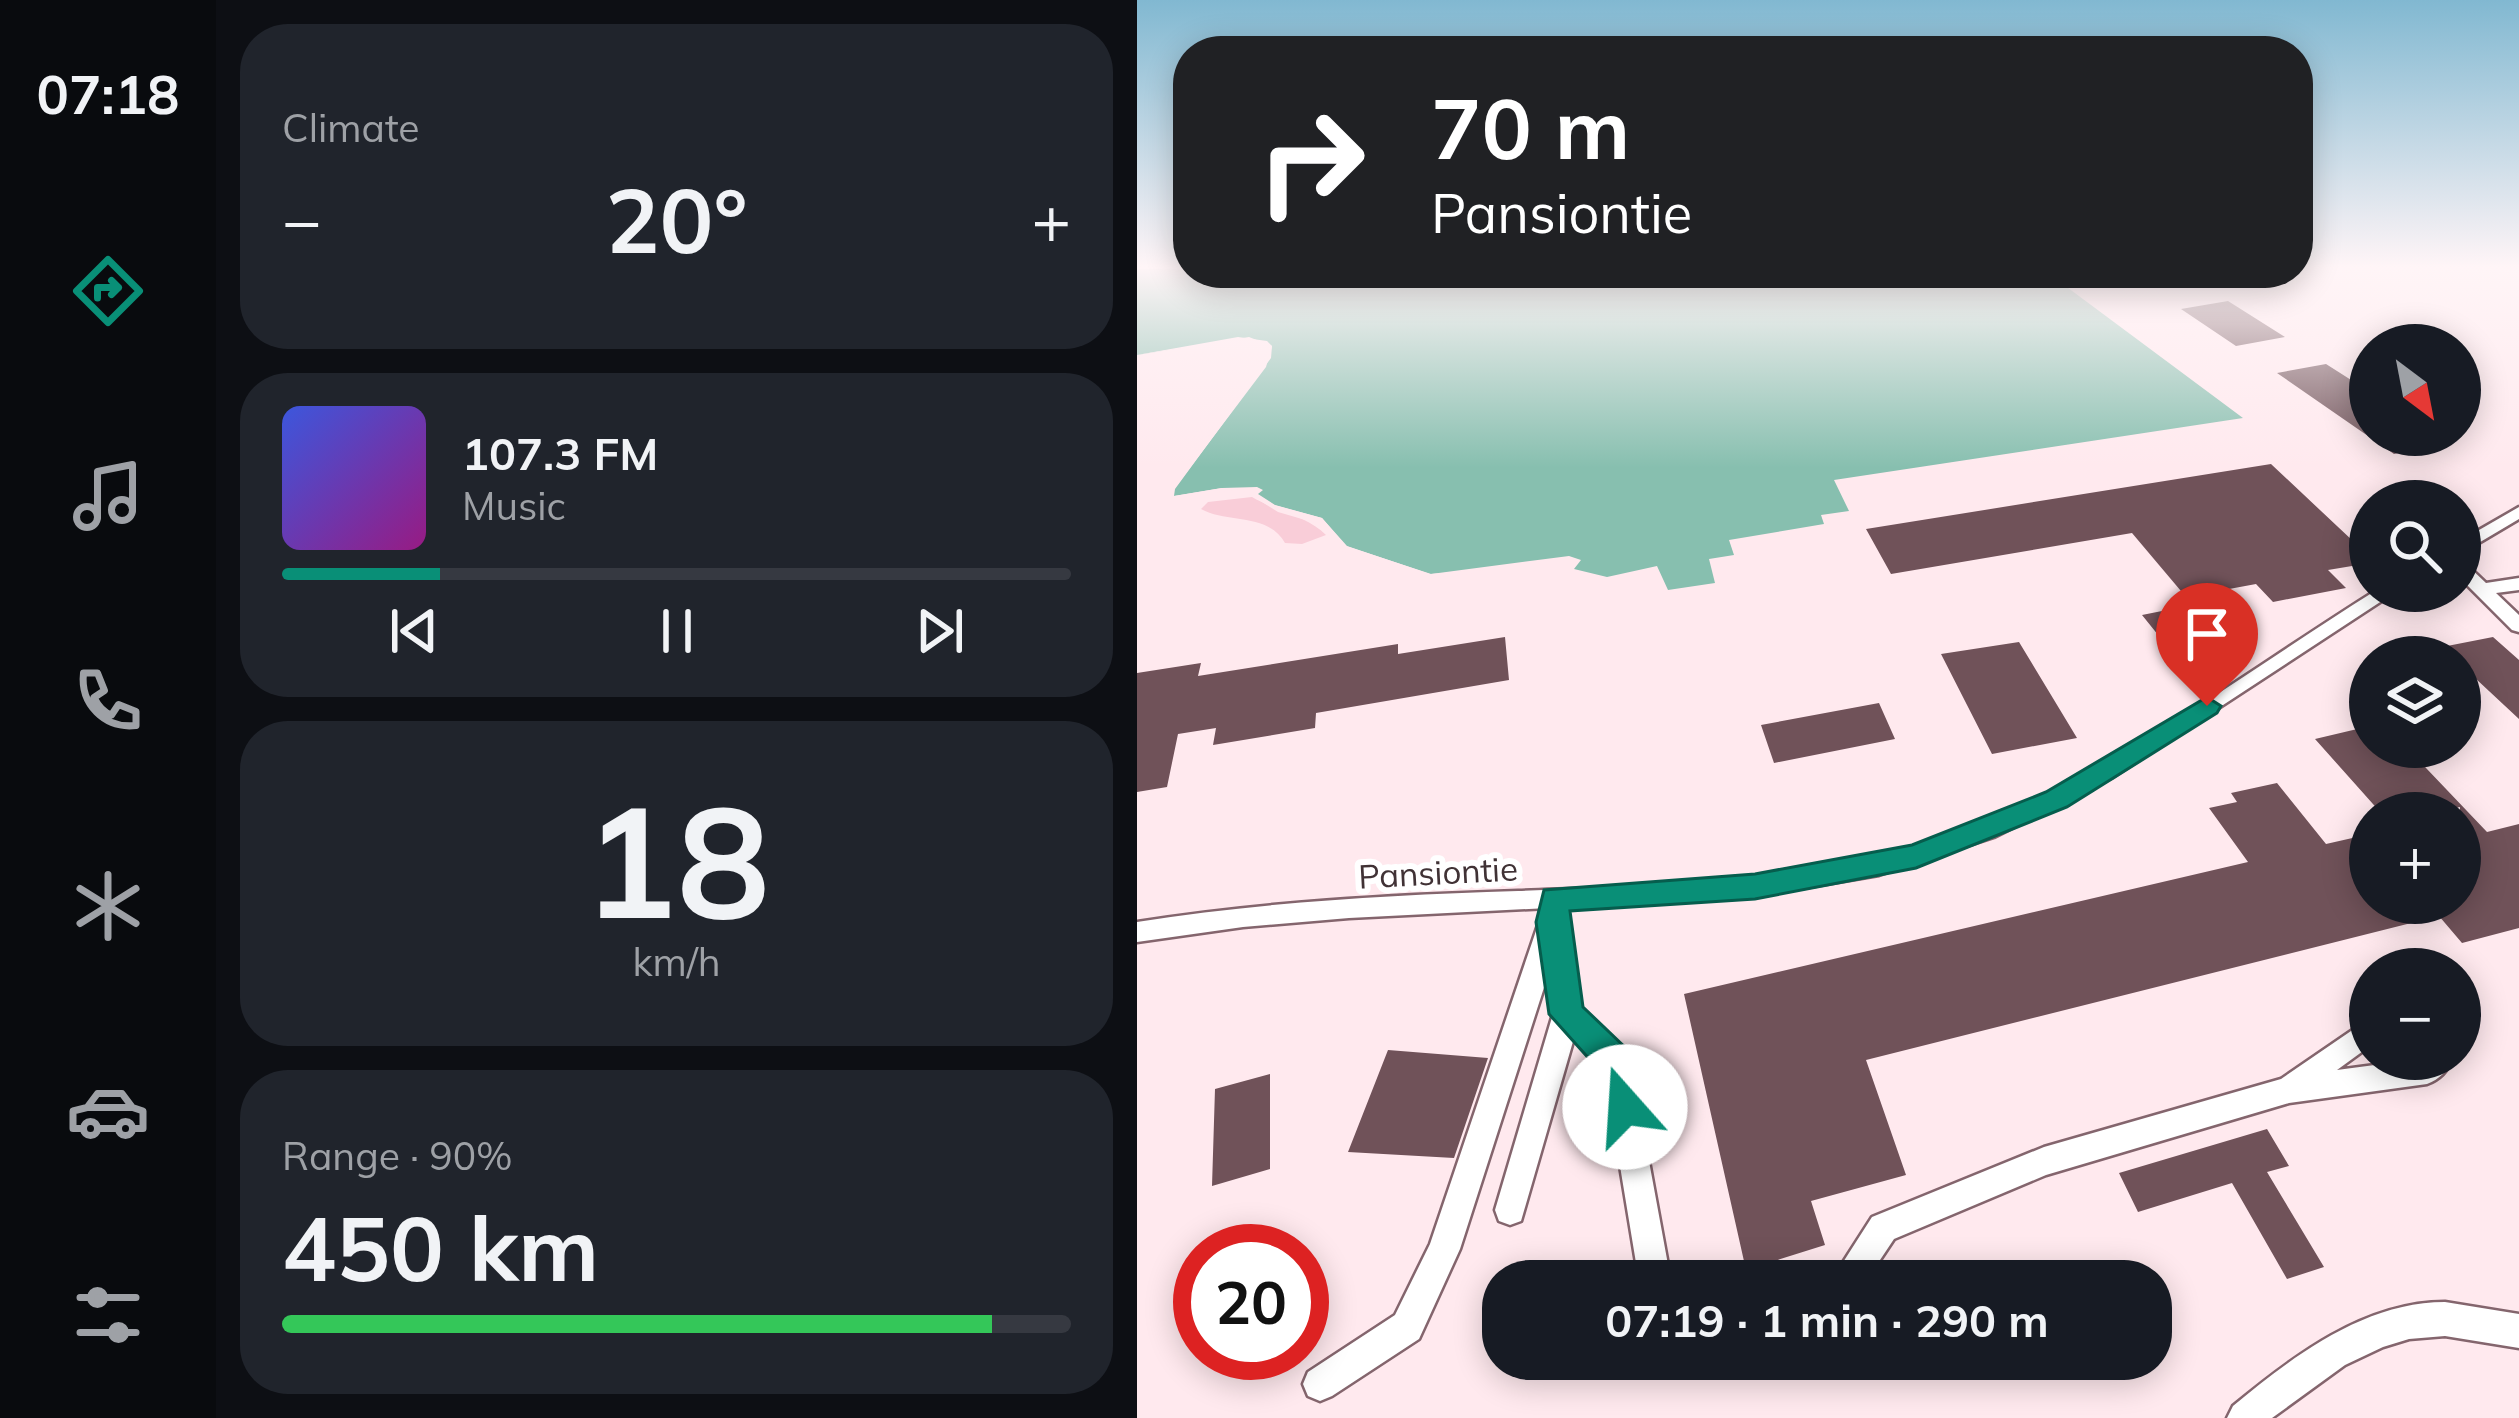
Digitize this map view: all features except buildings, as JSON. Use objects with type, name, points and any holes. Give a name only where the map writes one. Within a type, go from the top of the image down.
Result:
[{"type":"street","points":[[2481,536],[2519,512]]},
{"type":"street","points":[[2481,589],[2519,584]]},
{"type":"street","points":[[2481,589],[2519,626]]},
{"type":"street","name":"Pansiontie","points":[[1137,932],[1242,917],[1554,910],[1857,871],[1948,846],[2039,808],[2126,760],[2356,612]]},
{"type":"street","points":[[1511,1210],[1567,1014],[1554,910]]},
{"type":"street","points":[[1321,1384],[1407,1327],[1444,1249],[1554,910]]},
{"type":"street","points":[[1567,1014],[1617,1063],[1651,1260]]},
{"type":"street","points":[[2289,1090],[2349,1046]]},
{"type":"street","points":[[1861,1260],[1883,1228],[2044,1161],[2289,1090],[2362,1080]]},
{"type":"street","points":[[2245,1418],[2290,1380],[2342,1350],[2405,1323],[2439,1319],[2519,1331]]},
{"type":"shaded area","points":[[1137,335],[2132,335],[2243,418],[1834,480],[1849,511],[1821,515],[1824,524],[1729,540],[1734,555],[1709,559],[1715,583],[1668,590],[1657,566],[1607,577],[1574,569],[1581,560],[1569,556],[1431,574],[1346,546],[1322,518],[1274,505],[1248,489],[1174,496],[1174,489],[1266,367],[1272,346],[1249,337],[1137,355]]},
{"type":"shaded area","points":[[1252,497],[1326,535],[1302,544],[1285,543],[1268,527],[1201,509],[1208,502]]},
{"type":"pier","points":[[1238,337],[1267,341],[1272,346],[1271,358],[1174,496],[1257,487],[1263,490],[1258,494],[1275,505],[1322,518],[1347,546],[1430,574],[1484,570],[1429,578],[1392,569],[1342,551],[1319,524],[1278,512],[1241,489],[1168,499],[1169,486],[1230,409],[1267,349],[1253,342],[1233,341],[1137,355]]},
{"type":"route","points":[[1625,1107],[1617,1063],[1567,1014],[1552,922],[1555,899],[1755,886],[1857,871],[1916,856],[1990,830],[2057,799],[2207,706]]}]
